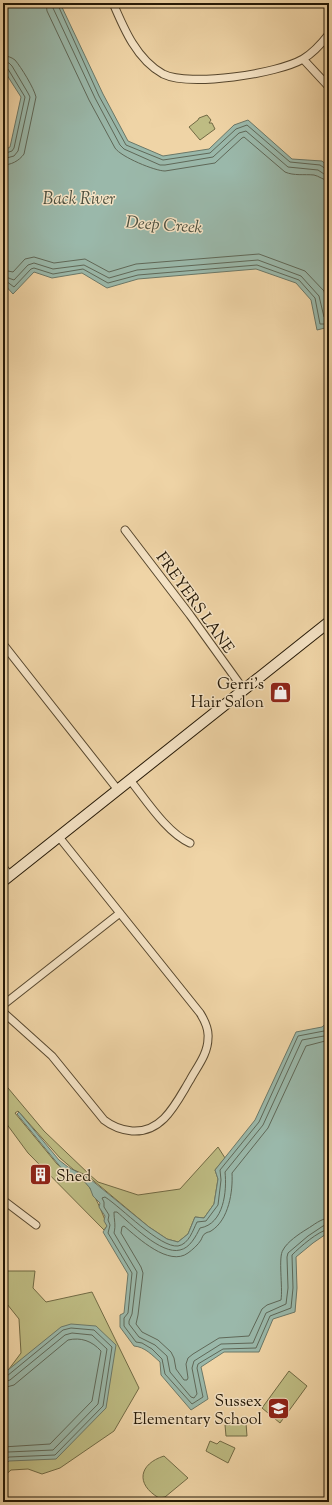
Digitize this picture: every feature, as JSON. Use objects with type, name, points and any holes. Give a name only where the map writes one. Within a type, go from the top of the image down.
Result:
[{"type":"street","points":[[113,3],[125,31],[141,56],[152,66],[168,76],[179,78],[195,79],[242,76],[269,71],[303,58],[315,49],[329,34]]},
{"type":"street","points":[[303,58],[329,86]]},
{"type":"street","name":"FREYERS LANE","points":[[125,530],[190,615],[244,690]]},
{"type":"street","points":[[5,875],[59,837],[329,622]]},
{"type":"street","points":[[3,644],[118,790]]},
{"type":"street","points":[[130,780],[172,831],[181,839],[190,843]]},
{"type":"street","points":[[3,1012],[52,1056],[104,1120],[118,1129],[144,1131],[159,1124],[168,1114],[208,1047],[207,1027],[200,1013],[59,837]]},
{"type":"street","points":[[3,1005],[120,913]]},
{"type":"street","points":[[3,1200],[36,1224]]},
{"type":"shaded area","points":[[207,115],[211,120],[209,123],[212,123],[215,129],[200,140],[189,127],[199,118]]},
{"type":"shaded area","points":[[3,1082],[44,1131],[98,1182],[138,1195],[180,1189],[218,1147],[225,1158],[215,1170],[218,1179],[214,1204],[204,1218],[195,1217],[188,1234],[178,1242],[167,1239],[149,1227],[88,1176],[74,1170],[60,1158],[18,1111],[15,1113],[57,1164],[89,1186],[106,1222],[107,1226],[104,1230],[28,1153],[3,1119]]},
{"type":"shaded area","points":[[3,1271],[35,1271],[33,1288],[46,1302],[92,1292],[139,1388],[114,1431],[60,1468],[42,1474],[28,1469],[11,1470],[3,1477],[3,1377],[21,1353],[19,1319],[3,1299]]},
{"type":"shaded area","points":[[289,1371],[307,1386],[280,1423],[262,1408]]},
{"type":"shaded area","points":[[246,1423],[247,1436],[226,1436],[225,1425]]},
{"type":"shaded area","points":[[210,1441],[217,1444],[220,1441],[235,1448],[228,1463],[206,1451]]},
{"type":"shaded area","points":[[164,1456],[188,1478],[165,1497],[159,1498],[151,1493],[146,1487],[143,1481],[143,1475],[149,1464]]},
{"type":"water","name":"Back River","points":[[3,3],[60,3],[103,94],[128,141],[163,156],[209,149],[234,125],[248,120],[292,159],[322,161],[329,167],[329,327],[317,330],[311,300],[296,283],[256,269],[138,279],[107,288],[82,273],[52,278],[34,272],[13,294],[3,283],[3,151],[10,147],[21,97],[3,69]]},
{"type":"water","points":[[329,1021],[329,1232],[296,1257],[297,1288],[295,1312],[273,1319],[259,1352],[224,1352],[201,1367],[208,1399],[191,1410],[161,1375],[160,1362],[145,1350],[134,1346],[120,1327],[120,1315],[124,1313],[128,1274],[103,1232],[107,1226],[104,1221],[105,1216],[99,1207],[100,1203],[93,1196],[90,1188],[83,1180],[63,1170],[17,1114],[19,1112],[59,1160],[68,1167],[90,1179],[149,1227],[167,1239],[178,1242],[188,1234],[195,1217],[204,1218],[214,1204],[218,1179],[215,1170],[255,1120],[296,1032],[322,1027]]},
{"type":"water","points":[[71,1324],[96,1326],[116,1345],[106,1408],[56,1459],[9,1461],[3,1466],[3,1374],[61,1327]]},
{"type":"place","name":"Gerri's Hair Salon","points":[[280,692]]},
{"type":"place","name":"Shed","points":[[40,1175]]},
{"type":"place","name":"Sussex Elementary School","points":[[278,1409]]},
{"type":"water label","name":"Deep Creek","points":[[164,224]]}]
